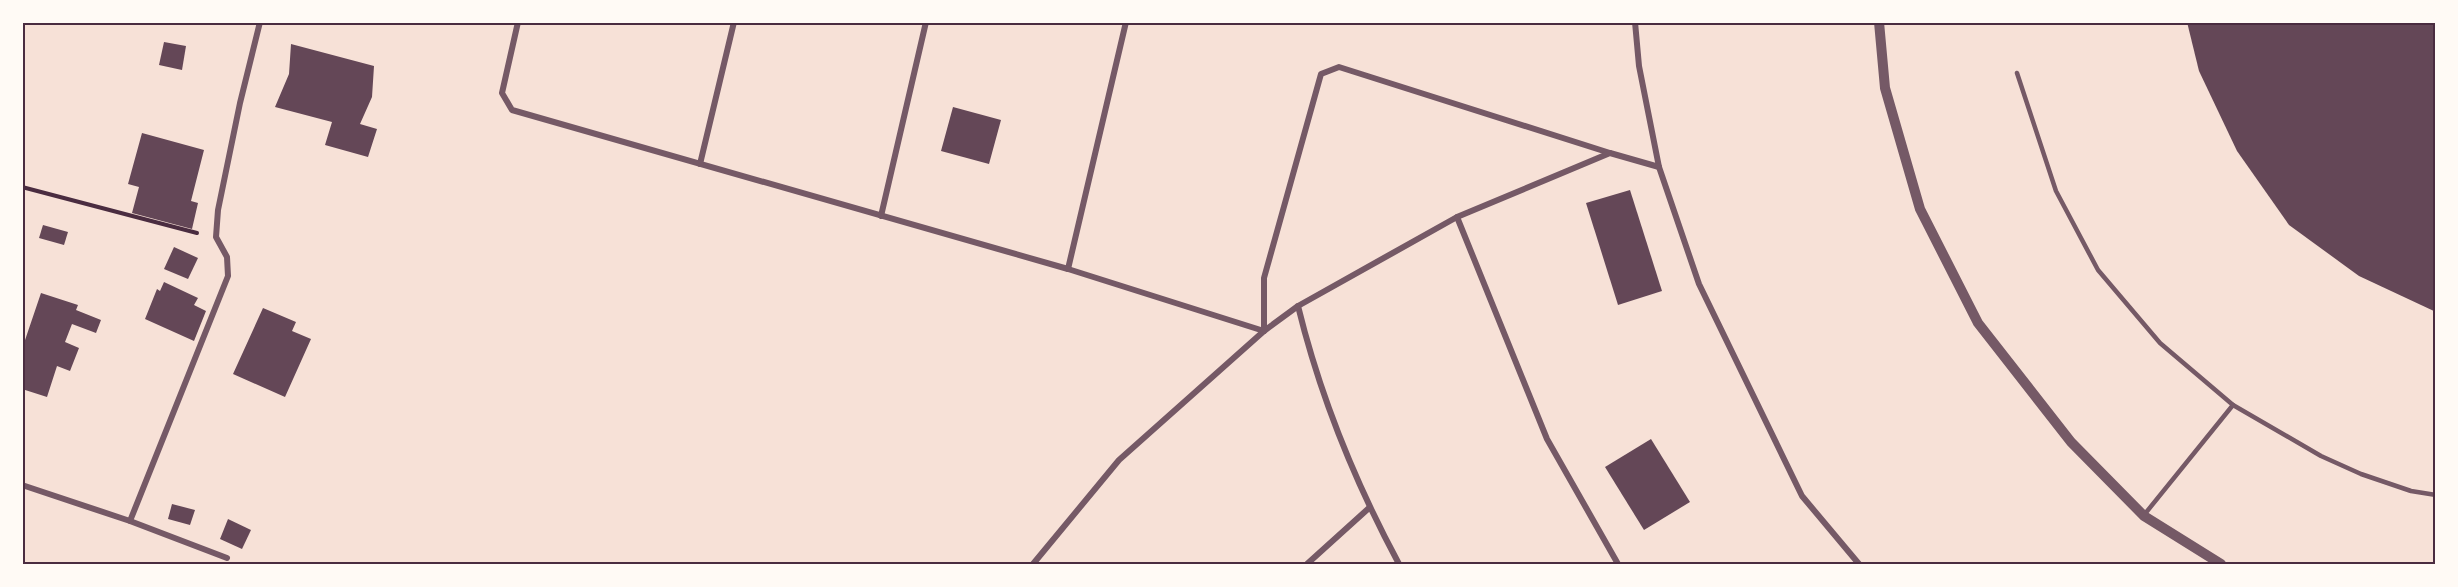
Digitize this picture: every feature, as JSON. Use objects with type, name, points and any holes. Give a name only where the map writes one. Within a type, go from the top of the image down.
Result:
[{"type":"street","points":[[130,521],[228,276],[226,256],[216,237],[218,210],[240,103],[260,22]]},
{"type":"street","points":[[518,22],[502,93],[512,110],[1068,269],[1264,331]]},
{"type":"street","points":[[700,164],[734,22]]},
{"type":"street","points":[[881,216],[926,22]]},
{"type":"street","points":[[1068,269],[1126,22]]},
{"type":"street","points":[[1635,22],[1639,66],[1659,167],[1699,284],[1802,496],[1859,564]]},
{"type":"street","points":[[1879,22],[1886,88],[1920,209],[1978,323],[2071,442],[2144,516],[2221,564]]},
{"type":"street","points":[[1264,331],[1264,278],[1321,74],[1339,67],[1659,167]]},
{"type":"street","points":[[1033,564],[1119,460],[1264,331],[1298,306],[1457,217],[1610,153]]},
{"type":"street","points":[[1457,217],[1547,439],[1618,564]]},
{"type":"street","points":[[1298,306],[1311,356],[1369,508],[1399,564]]},
{"type":"street","points":[[22,485],[130,521],[227,558]]},
{"type":"street","points":[[1307,564],[1369,508]]},
{"type":"lane","points":[[2017,73],[2056,191],[2098,270],[2160,342],[2233,405],[2321,456],[2361,474],[2411,491],[2436,495]]},
{"type":"lane","points":[[2144,516],[2233,405]]},
{"type":"path","points":[[22,187],[216,237]]},
{"type":"building","points":[[2187,22],[2436,22],[2436,312],[2359,276],[2289,225],[2237,151],[2199,71]]},
{"type":"building","points":[[164,42],[186,46],[182,70],[159,65]]},
{"type":"building","points":[[291,44],[374,66],[372,97],[360,124],[377,129],[368,157],[325,145],[332,122],[275,107],[289,74]]},
{"type":"building","points":[[953,107],[1001,120],[989,164],[941,151]]},
{"type":"building","points":[[142,133],[204,150],[191,201],[198,203],[192,229],[132,213],[139,187],[128,184]]},
{"type":"building","points":[[1630,190],[1662,291],[1618,305],[1586,203]]},
{"type":"building","points":[[43,225],[68,232],[64,245],[39,238]]},
{"type":"building","points":[[174,247],[198,258],[188,279],[164,269]]},
{"type":"building","points":[[164,282],[198,298],[194,305],[206,311],[194,341],[145,319],[157,289],[160,291]]},
{"type":"building","points":[[41,293],[78,305],[76,310],[101,320],[96,333],[72,324],[65,342],[79,348],[70,371],[57,366],[47,397],[22,389],[22,349]]},
{"type":"building","points":[[263,308],[296,322],[292,331],[311,339],[285,397],[233,374]]},
{"type":"building","points":[[1651,439],[1690,502],[1644,530],[1605,467]]},
{"type":"building","points":[[172,504],[195,510],[190,525],[168,519]]},
{"type":"building","points":[[228,519],[251,530],[242,549],[220,539]]}]
